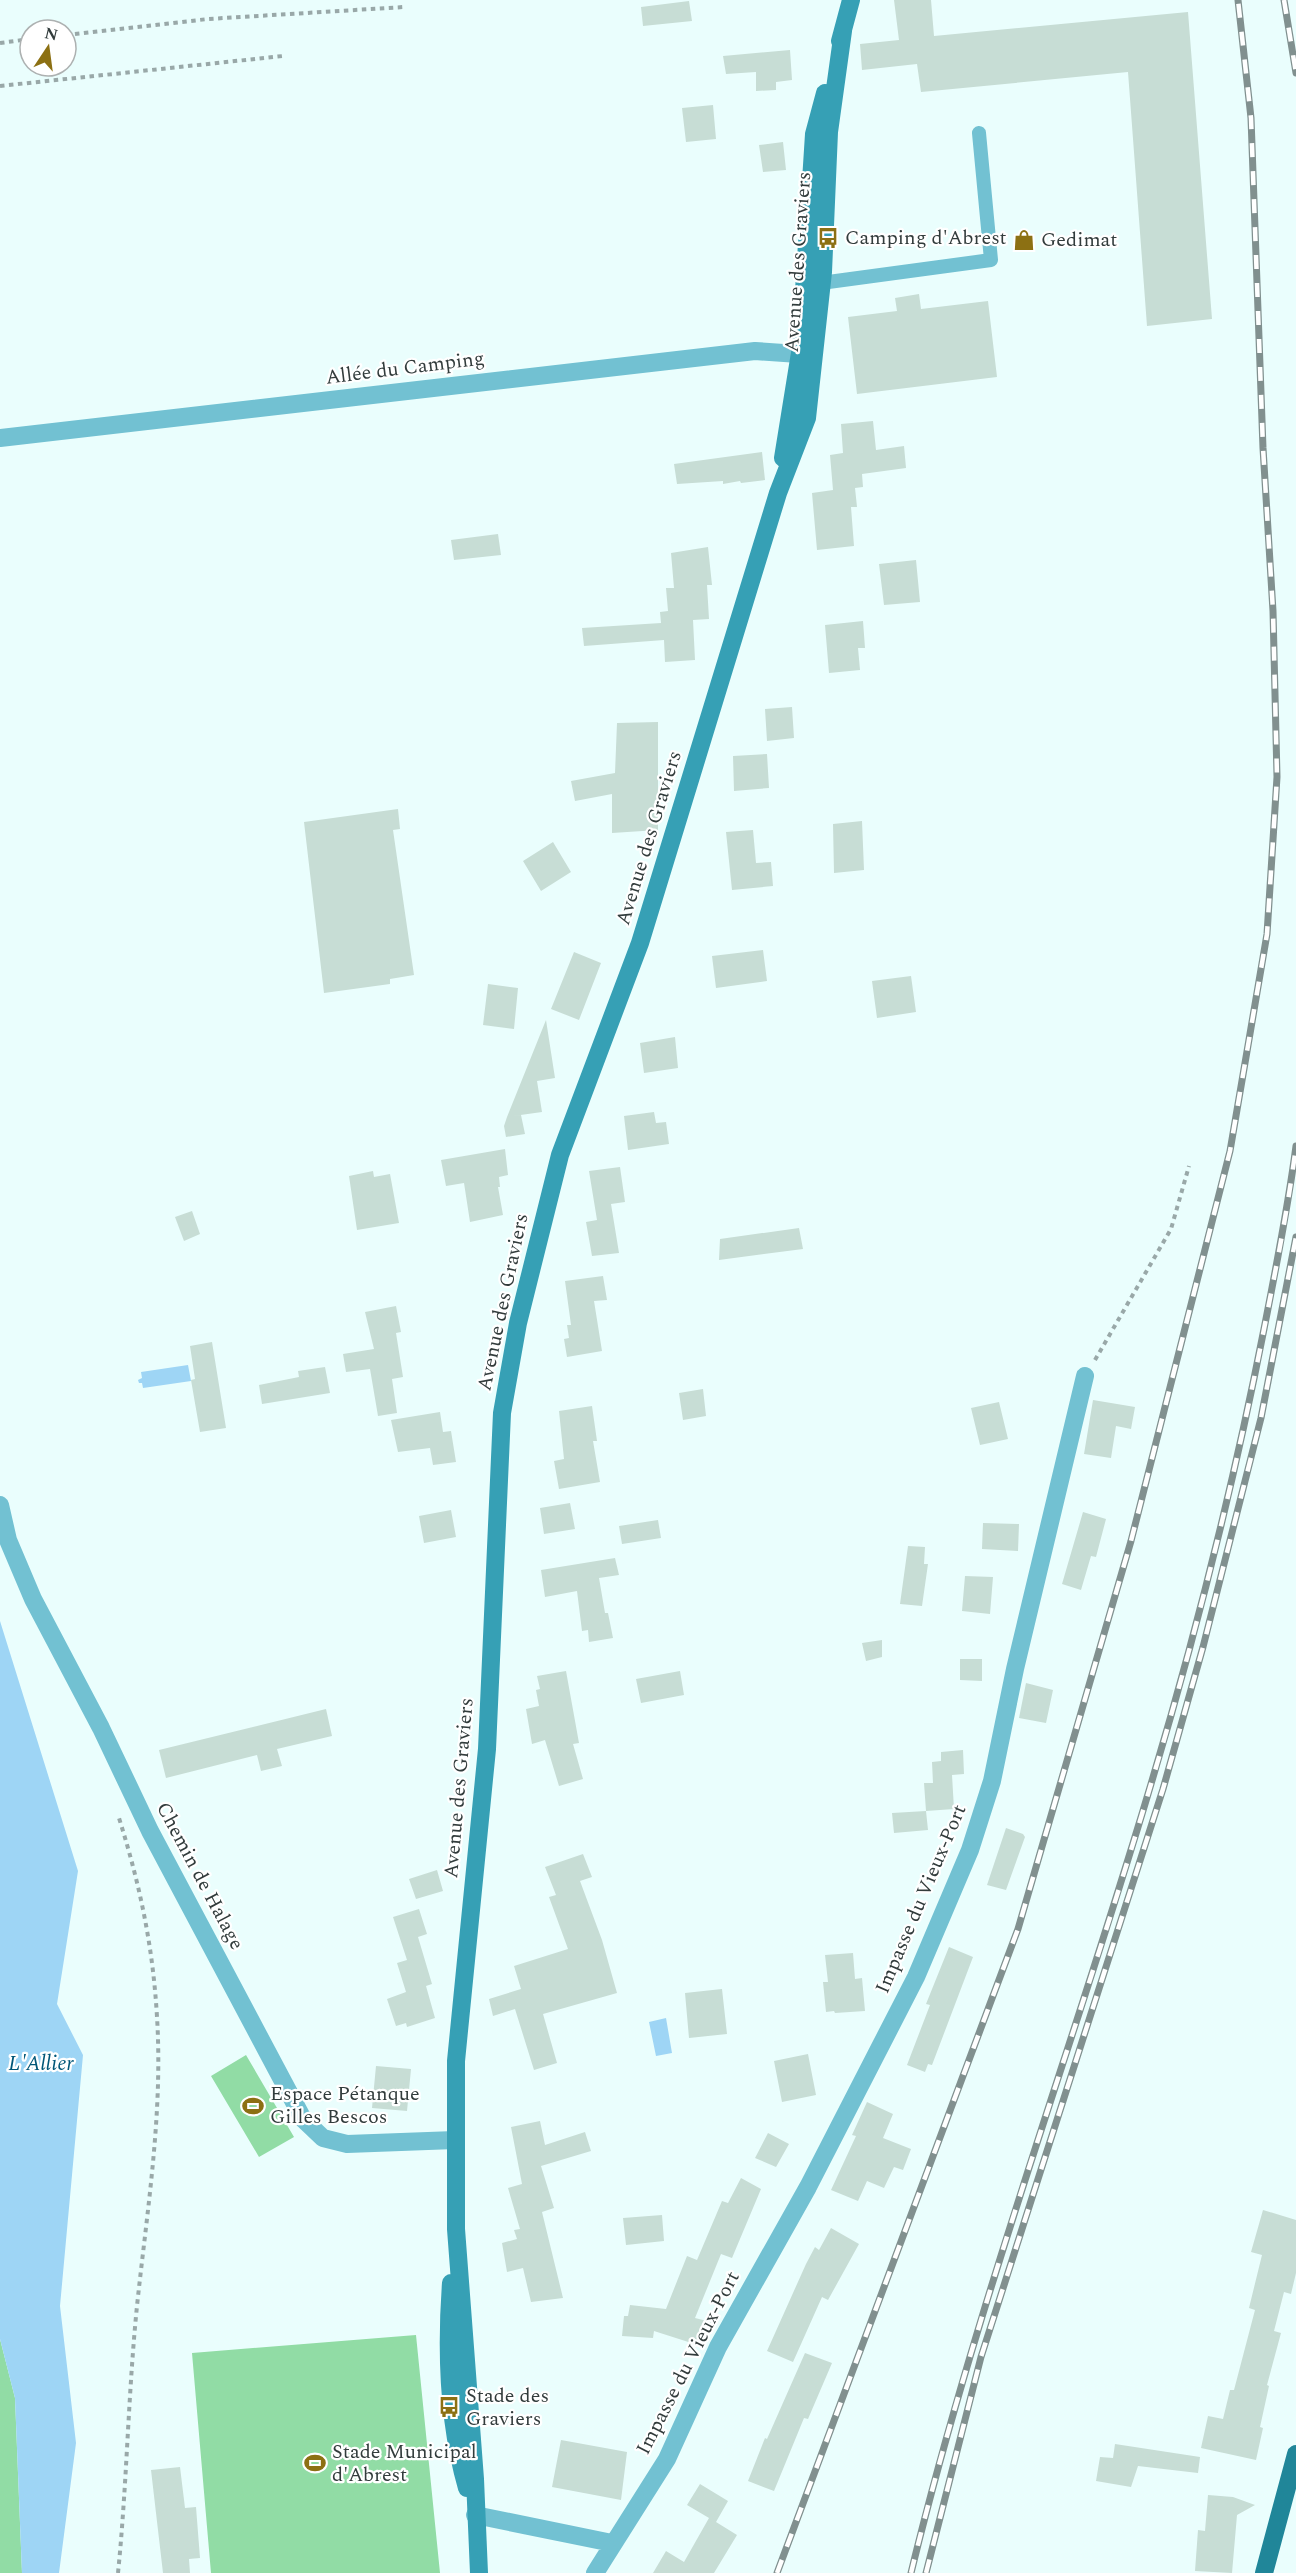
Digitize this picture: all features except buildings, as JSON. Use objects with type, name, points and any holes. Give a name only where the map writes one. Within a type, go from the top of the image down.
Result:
[{"type":"main road","points":[[1264,2573],[1296,2454]]},
{"type":"street","name":"Avenue des Graviers","points":[[808,354],[804,270],[814,134],[850,0]]},
{"type":"street","name":"Avenue des Graviers","points":[[479,2573],[474,2459],[456,2229],[456,2061],[487,1749],[502,1413],[518,1323],[560,1155],[640,943],[778,493],[821,283],[829,132],[843,31]]},
{"type":"street","name":"Allée du Camping","points":[[0,438],[755,351],[808,354]]},
{"type":"street","name":"Impasse du Vieux-Port","points":[[595,2573],[667,2459],[718,2347],[808,2187],[916,1977],[970,1850],[992,1781],[1085,1376]]},
{"type":"street","name":"Chemin de Halage","points":[[0,1505],[8,1540],[33,1599],[101,1728],[150,1831],[303,2119],[323,2138],[347,2144],[455,2140]]},
{"type":"street","points":[[475,2515],[612,2543]]},
{"type":"lane","points":[[804,270],[821,283],[991,260],[979,133]]},
{"type":"path","points":[[78,34],[208,19],[404,7]]},
{"type":"path","points":[[0,43],[18,41]]},
{"type":"path","points":[[0,86],[283,56]]},
{"type":"path","points":[[1085,1376],[1171,1229],[1189,1166]]},
{"type":"path","points":[[116,1808],[138,1879],[145,1912],[153,1971],[158,2043],[154,2151],[149,2216],[137,2308],[118,2573]]},
{"type":"green space","name":"Espace Pétanque Gilles Bescos","points":[[246,2055],[294,2137],[259,2157],[211,2076]]},
{"type":"green space","name":"Stade Municipal d'Abrest","points":[[416,2335],[440,2573],[211,2573],[192,2353]]},
{"type":"green space","points":[[0,2339],[15,2398],[22,2573],[0,2573]]},
{"type":"water","points":[[188,1365],[191,1381],[143,1388],[142,1383],[138,1380],[142,1378],[141,1372]]},
{"type":"water","name":"L'Allier","points":[[0,1621],[78,1871],[57,2004],[83,2055],[60,2306],[76,2443],[59,2573],[22,2573],[15,2398],[0,2339]]},
{"type":"water","points":[[666,2018],[672,2053],[656,2056],[649,2022]]},
{"type":"railway","points":[[777,2573],[1018,1929],[1131,1541],[1230,1151],[1267,934],[1277,777],[1273,611],[1263,448],[1251,118],[1238,0]]},
{"type":"railway","points":[[1284,0],[1296,73]]},
{"type":"railway","points":[[911,2573],[965,2374],[1121,1882],[1183,1671],[1227,1501],[1252,1386],[1282,1238],[1296,1146]]},
{"type":"railway","points":[[926,2573],[981,2357],[1163,1789],[1203,1647],[1261,1418],[1296,1237]]},
{"type":"place","name":"Camping d'Abrest","points":[[828,238]]},
{"type":"place","name":"Gedimat","points":[[1024,240]]},
{"type":"place","name":"Espace Pétanque Gilles Bescos","points":[[253,2106]]},
{"type":"place","name":"Stade des Graviers","points":[[449,2407]]},
{"type":"place","name":"Stade Municipal d'Abrest","points":[[315,2463]]}]
